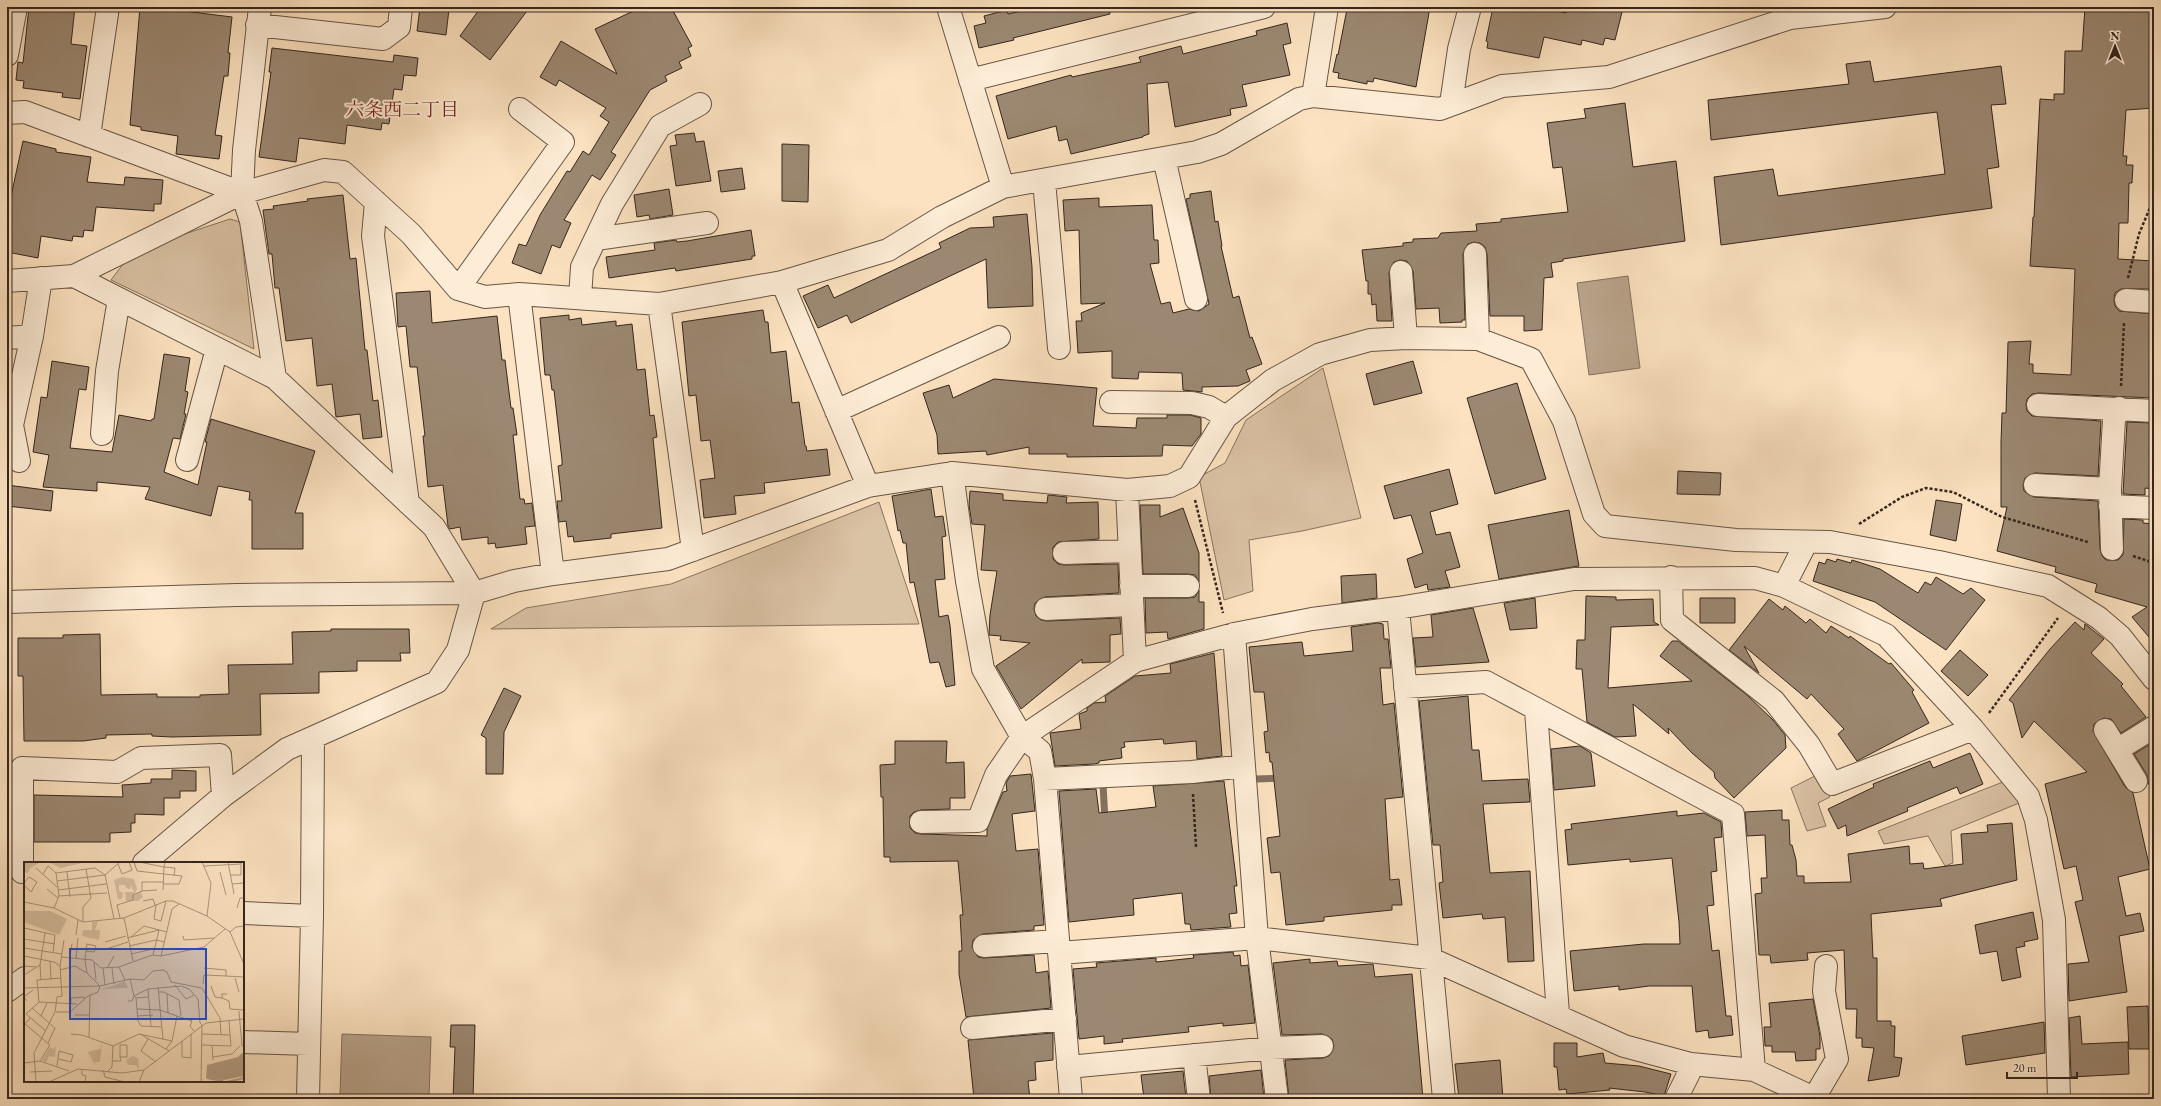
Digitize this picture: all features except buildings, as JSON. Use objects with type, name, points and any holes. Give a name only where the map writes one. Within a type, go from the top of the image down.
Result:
[{"type":"street","points":[[7,55],[16,7]]},
{"type":"street","points":[[89,136],[108,7]]},
{"type":"street","points":[[275,378],[251,221],[242,193],[244,150],[259,16],[383,39],[399,27],[401,7]]},
{"type":"street","points":[[948,7],[1003,187]]},
{"type":"street","points":[[970,80],[1264,7]]},
{"type":"street","points":[[1313,96],[1327,7]]},
{"type":"street","points":[[1451,104],[1459,49],[1470,7]]},
{"type":"street","points":[[7,281],[74,276],[242,193],[324,170],[343,172],[410,234],[458,289],[485,297],[519,294],[659,304],[782,282],[888,250],[942,217],[1003,187],[1044,181],[1197,152],[1221,144],[1299,99],[1313,96],[1440,109],[1502,86],[1609,77],[1790,18],[1885,7]]},
{"type":"street","points":[[580,298],[582,267],[612,204],[660,126],[700,104]]},
{"type":"street","points":[[458,289],[563,142],[520,109]]},
{"type":"street","points":[[7,113],[25,112],[242,193]]},
{"type":"street","points":[[1164,158],[1196,299]]},
{"type":"street","points":[[1044,181],[1059,348]]},
{"type":"street","points":[[376,202],[373,236],[408,503]]},
{"type":"street","points":[[596,239],[707,223]]},
{"type":"street","points":[[1475,254],[1478,339]]},
{"type":"street","points":[[1401,272],[1406,338]]},
{"type":"street","points":[[74,276],[275,378],[434,527],[474,592],[458,650],[437,682],[287,749],[223,796],[145,862]]},
{"type":"street","points":[[19,461],[12,426],[32,336],[41,278]]},
{"type":"street","points":[[782,282],[868,486]]},
{"type":"street","points":[[519,294],[553,574]]},
{"type":"street","points":[[102,434],[107,371],[119,299]]},
{"type":"street","points":[[2126,300],[2154,302]]},
{"type":"street","points":[[659,304],[693,550]]},
{"type":"street","points":[[7,338],[32,336]]},
{"type":"street","points":[[836,411],[999,337]]},
{"type":"street","points":[[7,602],[237,595],[474,592],[514,581],[553,574],[668,559],[868,486],[952,473],[1127,490],[1170,486],[1189,477],[1226,417],[1273,380],[1320,354],[1370,340],[1406,338],[1478,339],[1531,359],[1564,421],[1594,514],[1605,526],[1729,540],[1806,543],[1830,542],[1939,562],[2048,586],[2099,618],[2120,636],[2154,679]]},
{"type":"street","points":[[188,460],[217,349]]},
{"type":"street","points":[[1111,402],[1192,403],[1209,407],[1226,417]]},
{"type":"street","points":[[2038,405],[2154,411]]},
{"type":"street","points":[[2112,549],[2110,497],[2114,420],[2119,408]]},
{"type":"street","points":[[952,473],[967,581],[983,669],[1022,737],[1040,751],[1045,779],[1071,1099]]},
{"type":"street","points":[[2035,485],[2110,497],[2154,508]]},
{"type":"street","points":[[1127,490],[1135,661]]},
{"type":"street","points":[[1784,586],[1806,543]]},
{"type":"street","points":[[1064,554],[1129,551]]},
{"type":"street","points":[[920,822],[978,821],[996,775],[1022,737],[1135,661],[1230,634],[1312,619],[1398,608],[1574,579],[1671,577],[1755,578],[1784,586],[1886,635],[1973,730],[2028,796],[2036,820],[2054,920],[2059,1099]]},
{"type":"street","points":[[1671,577],[1672,620],[1774,701],[1809,744],[1832,784],[1973,730]]},
{"type":"street","points":[[1046,609],[1188,586]]},
{"type":"street","points":[[1398,608],[1429,958],[1444,1099]]},
{"type":"street","points":[[1230,634],[1244,766],[1257,938],[1272,1048],[1277,1099]]},
{"type":"street","points":[[1405,687],[1486,682],[1733,814],[1754,1070]]},
{"type":"street","points":[[1536,710],[1558,1014]]},
{"type":"street","points":[[2118,750],[2154,727]]},
{"type":"street","points":[[2105,730],[2136,781]]},
{"type":"street","points":[[308,1099],[312,916],[313,738]]},
{"type":"street","points":[[18,872],[22,768],[117,772],[142,758],[220,755],[223,796]]},
{"type":"street","points":[[1045,779],[1192,772],[1244,766]]},
{"type":"street","points":[[244,913],[312,916]]},
{"type":"street","points":[[984,946],[1058,947],[1257,938],[1429,958],[1558,1014],[1624,1046],[1691,1064],[1754,1070],[1815,1098],[1837,1059],[1824,990],[1826,966]]},
{"type":"street","points":[[7,991],[24,979]]},
{"type":"street","points":[[972,1028],[1065,1019]]},
{"type":"street","points":[[244,1042],[309,1044]]},
{"type":"street","points":[[1068,1067],[1272,1048],[1322,1046]]},
{"type":"street","points":[[1194,1055],[1199,1099]]},
{"type":"street","points":[[1676,1099],[1689,1073],[1691,1064]]},
{"type":"path","points":[[1189,477],[1230,634]]},
{"type":"path","points":[[1830,542],[1902,497],[1926,488],[1953,492],[2002,517],[2112,549],[2154,563]]},
{"type":"path","points":[[1973,730],[1982,722],[2071,600]]},
{"type":"path","points":[[1192,772],[1196,847]]},
{"type":"shaded area","points":[[230,219],[240,222],[254,349],[111,280],[133,251]]},
{"type":"shaded area","points":[[1628,276],[1640,368],[1589,375],[1577,283]]},
{"type":"shaded area","points":[[1323,368],[1361,518],[1302,531],[1249,540],[1253,591],[1224,600],[1199,477],[1225,463],[1246,420]]},
{"type":"shaded area","points":[[879,502],[919,624],[491,629],[526,608],[671,584]]},
{"type":"shaded area","points":[[1819,774],[1830,797],[1818,803],[1826,826],[1807,831],[1791,788]]},
{"type":"shaded area","points":[[2008,780],[2024,801],[1951,831],[1953,863],[1945,866],[1928,836],[1884,844],[1878,831]]},
{"type":"shaded area","points":[[342,1034],[431,1037],[429,1098],[340,1095]]},
{"type":"waterway","points":[[1256,779],[1283,778]]},
{"type":"waterway","points":[[1103,784],[1105,821]]},
{"type":"district","name":"六条西二丁目","points":[[402,109]]}]
